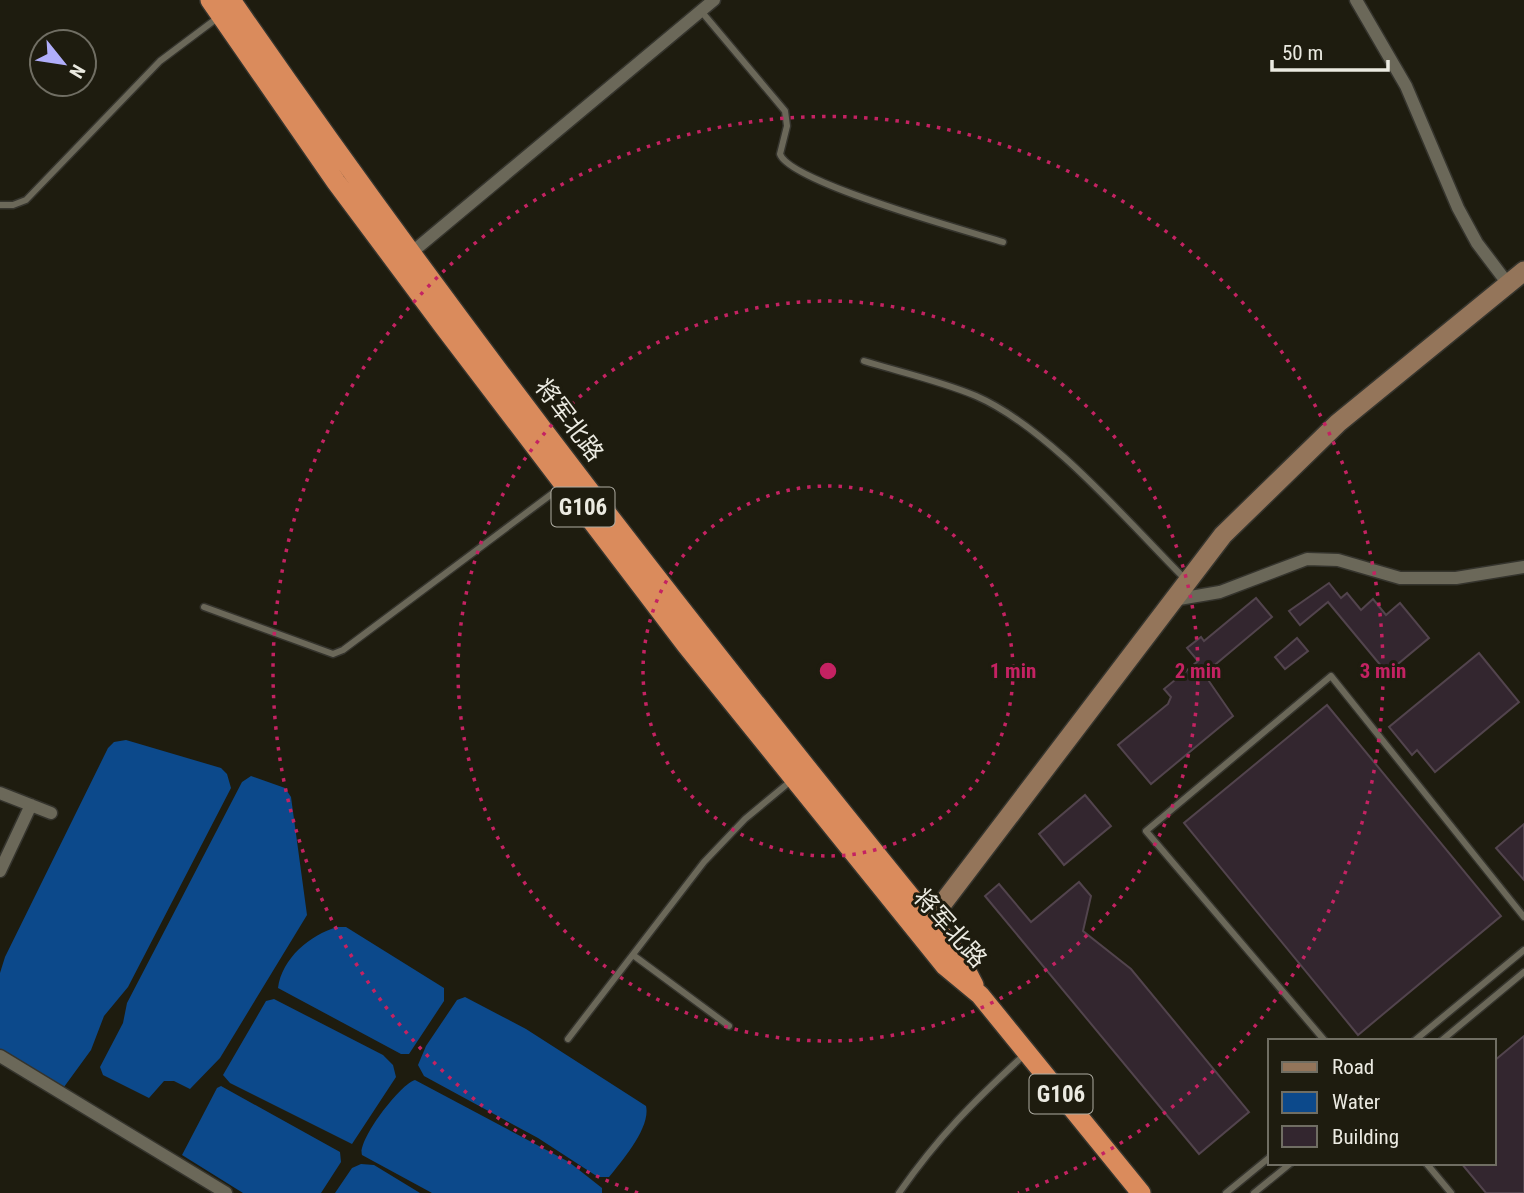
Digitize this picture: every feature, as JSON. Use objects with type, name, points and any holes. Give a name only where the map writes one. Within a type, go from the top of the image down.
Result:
[{"type":"highway","name":"将军北路","points":[[221,5],[700,634],[959,956],[980,995]]},
{"type":"highway","name":"将军北路","points":[[221,5],[336,181],[686,645],[945,967],[980,995]]},
{"type":"highway","name":"G106","points":[[980,995],[1141,1193]]},
{"type":"main road","points":[[930,920],[1223,534],[1308,451],[1524,271]]},
{"type":"street","points":[[411,253],[714,0]]},
{"type":"street","points":[[1356,0],[1406,86],[1458,208],[1477,243],[1508,285]]},
{"type":"street","points":[[1173,600],[1220,592],[1307,559],[1338,560],[1400,578],[1457,578],[1524,567]]},
{"type":"street","points":[[0,793],[51,813]]},
{"type":"street","points":[[0,872],[31,805]]},
{"type":"street","points":[[0,1056],[226,1193]]},
{"type":"lane","points":[[0,205],[13,205],[26,200],[160,61],[221,5]]},
{"type":"lane","points":[[701,10],[785,111],[787,126],[779,154],[788,166],[865,199],[1003,242]]},
{"type":"lane","points":[[863,360],[975,396],[1033,432],[1187,580]]},
{"type":"lane","points":[[204,607],[333,654],[343,650],[565,484]]},
{"type":"lane","points":[[1323,1039],[1146,831],[1331,676],[1524,917]]},
{"type":"lane","points":[[568,1040],[718,846],[745,819],[794,779]]},
{"type":"lane","points":[[1416,1039],[1524,950]]},
{"type":"lane","points":[[633,955],[729,1027]]},
{"type":"lane","points":[[1443,1039],[1524,972]]},
{"type":"lane","points":[[899,1193],[932,1146],[964,1109],[1027,1053]]},
{"type":"lane","points":[[1226,1193],[1268,1159]]},
{"type":"lane","points":[[1254,1193],[1288,1165]]},
{"type":"lane","points":[[1428,1165],[1451,1193]]},
{"type":"water","points":[[126,740],[221,768],[227,774],[231,788],[128,987],[104,1016],[91,1050],[64,1087],[0,1049],[0,973],[5,957],[108,748],[114,742]]},
{"type":"water","points":[[251,776],[285,788],[291,797],[307,915],[220,1058],[190,1089],[174,1081],[164,1081],[149,1098],[103,1075],[100,1067],[123,1023],[127,1003],[242,782]]},
{"type":"water","points":[[337,927],[346,927],[444,988],[444,1001],[409,1054],[401,1054],[278,988],[285,967],[299,949],[317,936]]},
{"type":"water","points":[[465,997],[526,1029],[646,1106],[640,1133],[609,1177],[598,1177],[538,1138],[424,1076],[418,1065],[426,1046],[457,1000]]},
{"type":"water","points":[[274,999],[383,1055],[393,1065],[396,1077],[352,1144],[230,1083],[223,1075],[266,1001]]},
{"type":"water","points":[[415,1080],[569,1162],[602,1188],[602,1193],[432,1193],[362,1155],[366,1138],[381,1114],[400,1091]]},
{"type":"water","points":[[221,1086],[340,1152],[341,1162],[321,1193],[243,1193],[182,1155],[217,1088]]},
{"type":"water","points":[[361,1164],[374,1165],[420,1193],[335,1193],[352,1168]]},
{"type":"building","points":[[1329,583],[1341,598],[1347,593],[1361,610],[1373,599],[1386,615],[1400,603],[1429,638],[1387,673],[1328,602],[1300,625],[1289,611]]},
{"type":"building","points":[[1256,598],[1272,617],[1204,674],[1233,716],[1151,784],[1118,745],[1168,704],[1171,697],[1164,689],[1198,661],[1187,648],[1201,637],[1204,641]]},
{"type":"building","points":[[1297,638],[1308,651],[1285,669],[1275,657]]},
{"type":"building","points":[[1479,653],[1519,702],[1435,772],[1417,750],[1412,755],[1389,727]]},
{"type":"building","points":[[1327,705],[1501,916],[1358,1035],[1184,823]]},
{"type":"building","points":[[1085,795],[1111,826],[1064,865],[1039,834]]},
{"type":"building","points":[[1524,824],[1524,880],[1496,848]]},
{"type":"building","points":[[1079,882],[1091,896],[1083,931],[1131,969],[1249,1112],[1199,1154],[985,896],[999,884],[1031,922]]},
{"type":"building","points":[[1524,1036],[1524,1193],[1486,1193],[1463,1165],[1496,1165],[1496,1059]]}]
